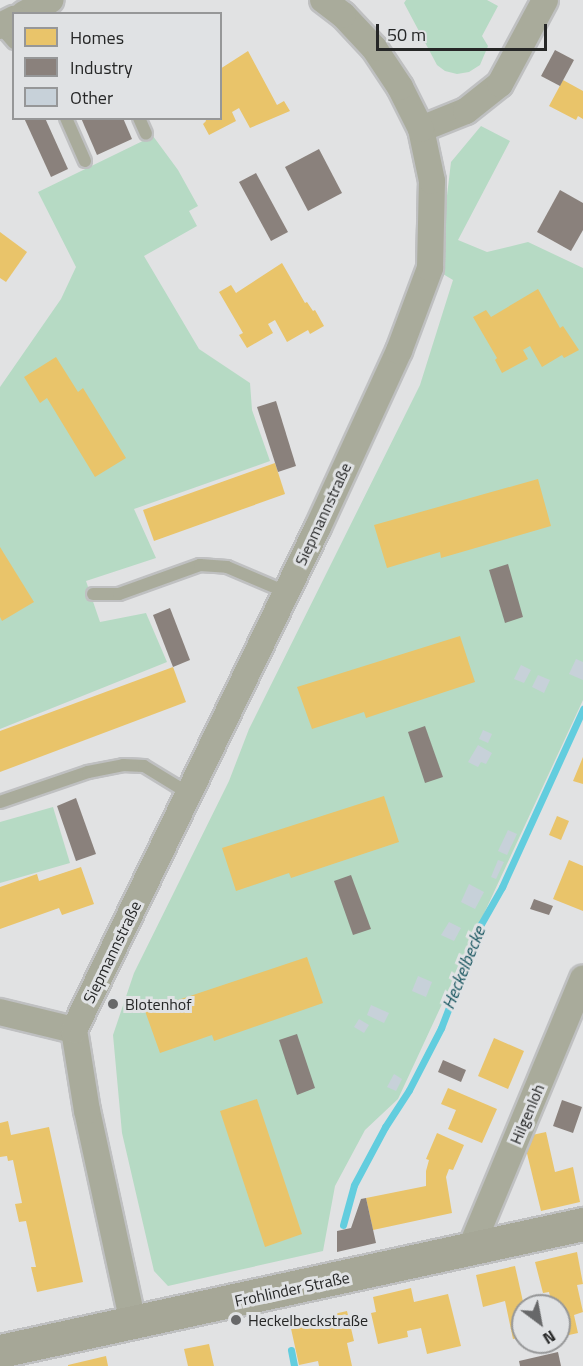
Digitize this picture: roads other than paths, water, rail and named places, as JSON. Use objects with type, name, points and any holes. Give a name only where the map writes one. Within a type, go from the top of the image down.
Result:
[{"type":"main road","name":"Frohlinder Straße","points":[[0,1351],[583,1224]]},
{"type":"street","points":[[28,12],[50,0]]},
{"type":"street","name":"Siepmannstraße","points":[[74,1030],[286,592],[399,351],[430,268],[432,181],[421,129],[400,87],[374,48],[342,15],[323,0]]},
{"type":"street","points":[[421,129],[466,111],[500,84],[545,0]]},
{"type":"street","name":"Hilgenloh","points":[[470,1250],[583,979]]},
{"type":"street","points":[[0,1012],[74,1030],[87,1111],[134,1323]]},
{"type":"lane","points":[[0,27],[12,41]]},
{"type":"lane","points":[[67,120],[85,161]]},
{"type":"lane","points":[[140,120],[146,134]]},
{"type":"lane","points":[[93,594],[119,594],[200,565],[226,567],[286,592]]},
{"type":"lane","points":[[0,802],[88,772],[123,765],[144,766],[188,793]]},
{"type":"waterway","name":"Heckelbecke","points":[[343,1225],[354,1185],[385,1127],[409,1090],[441,1028],[481,924],[502,887],[583,709]]},
{"type":"waterway","name":"Heckelbecke","points":[[291,1350],[294,1366]]},
{"type":"place","name":"Blotenhof","points":[[113,1004]]},
{"type":"place","name":"Heckelbeckstraße","points":[[236,1320]]}]
